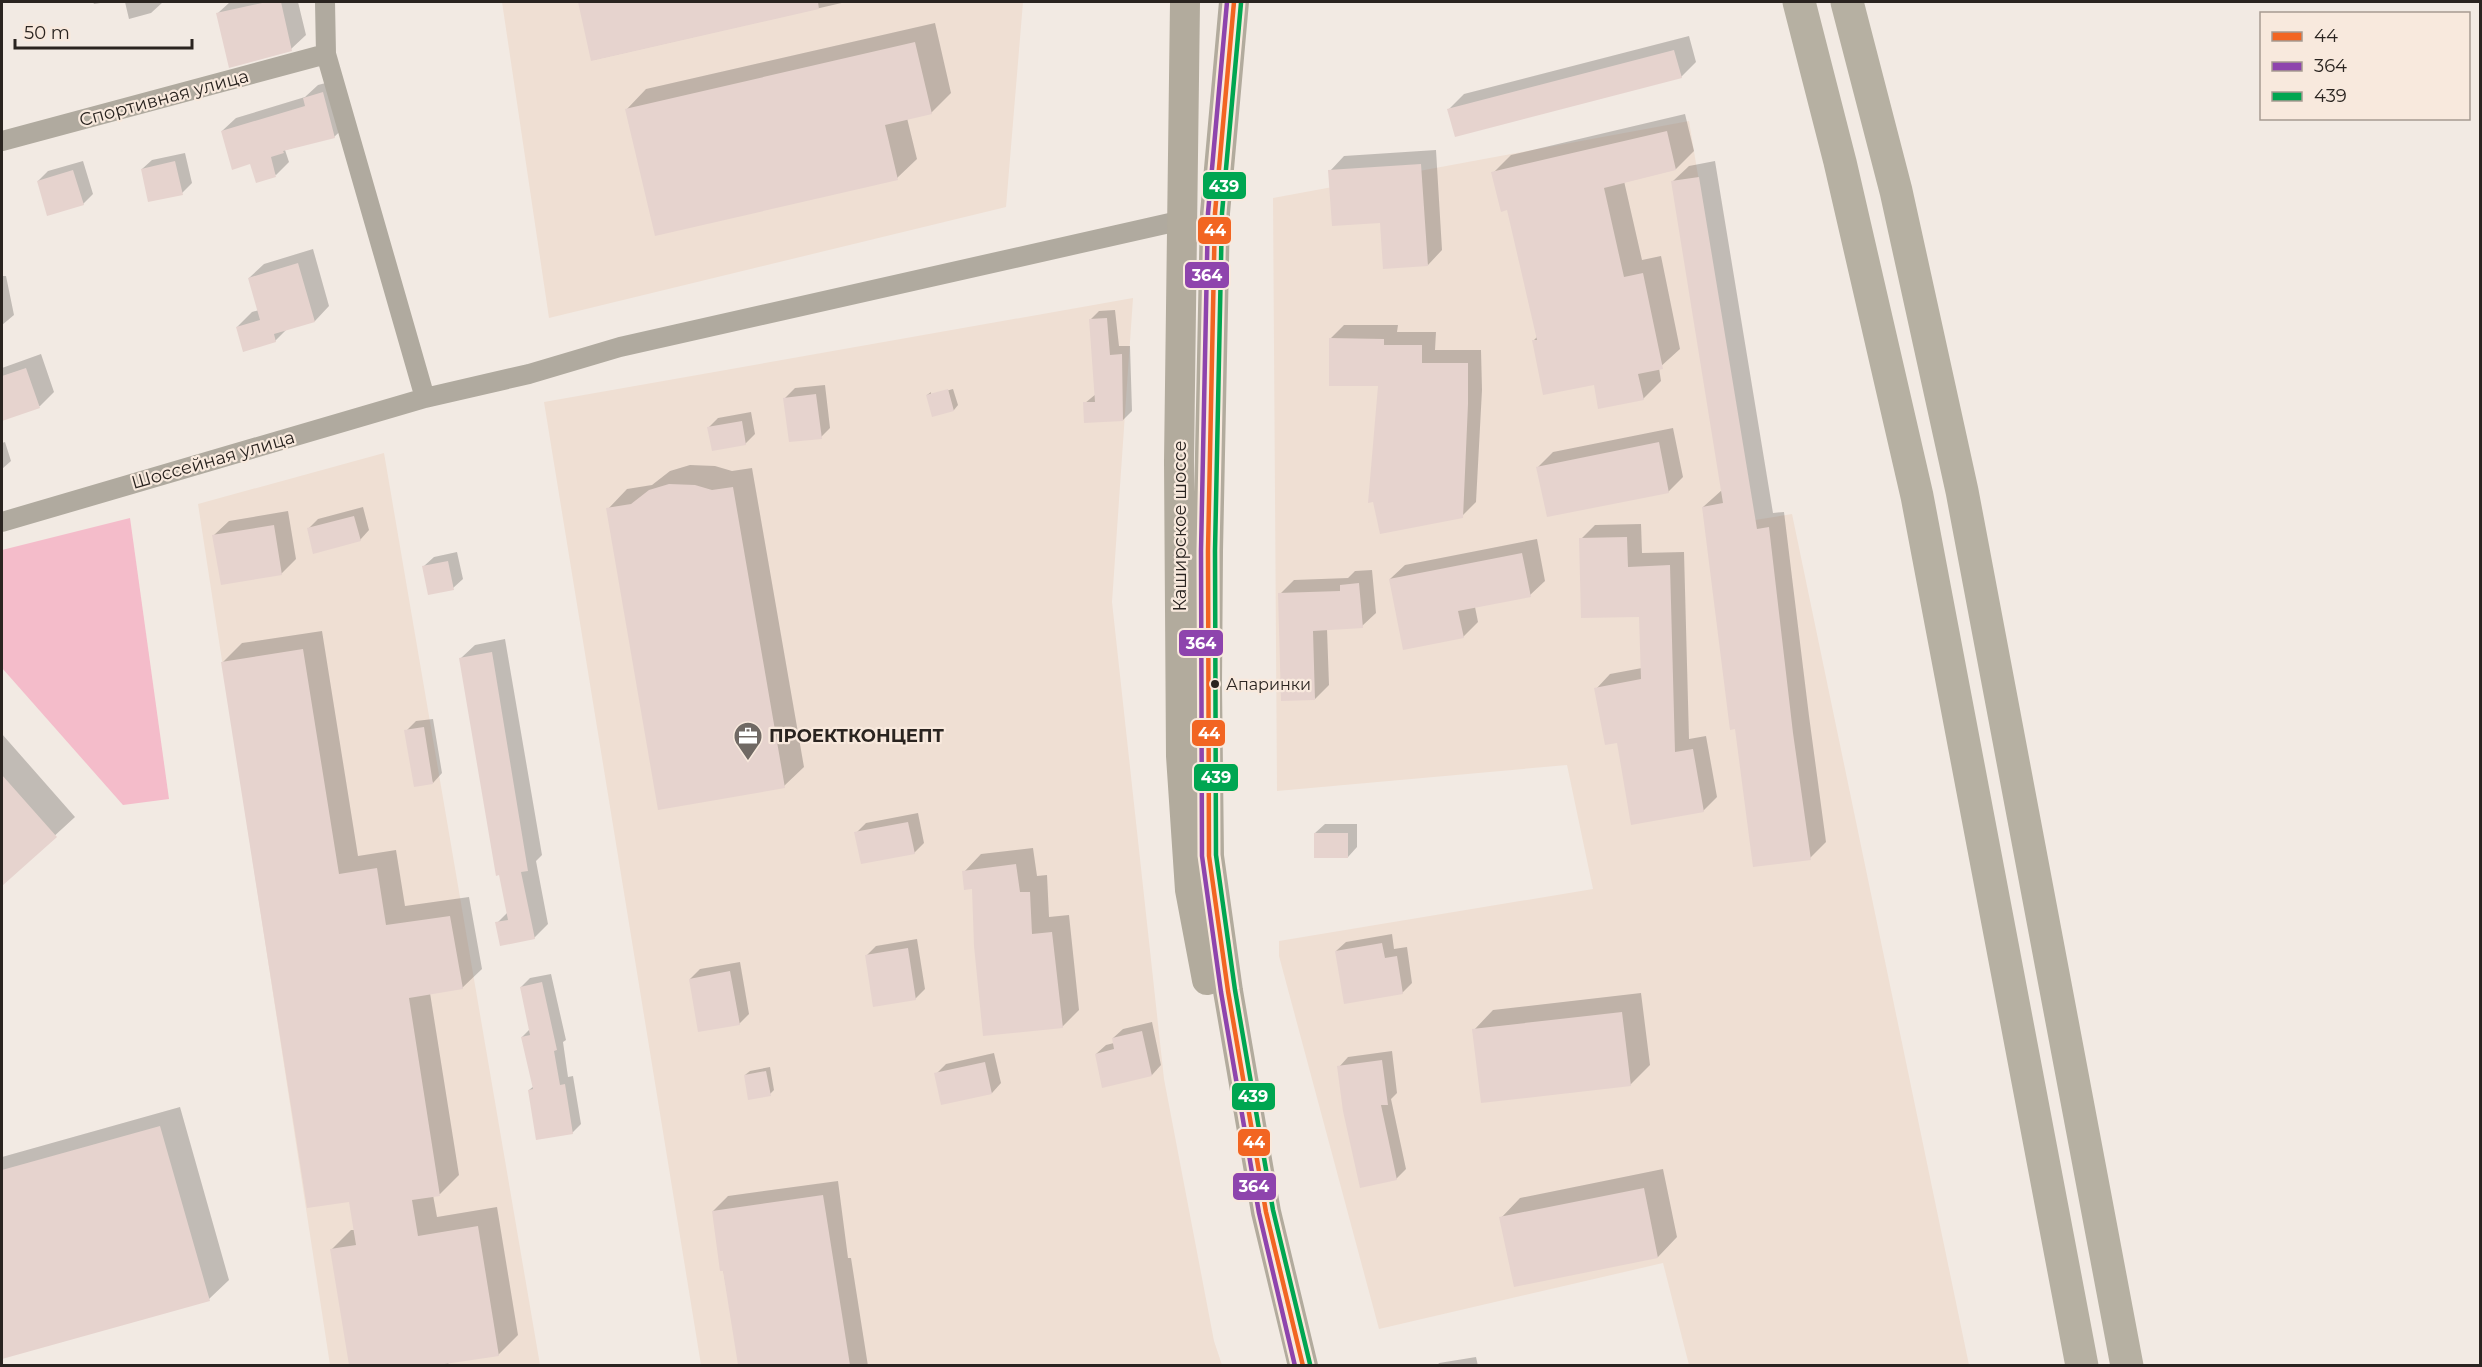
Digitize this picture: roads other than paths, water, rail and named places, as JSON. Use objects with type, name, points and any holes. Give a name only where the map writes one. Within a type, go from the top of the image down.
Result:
[{"type":"highway","points":[[1799,2],[1840,162],[1917,496],[2082,1365]]},
{"type":"highway","points":[[1847,2],[1896,191],[1962,491],[2127,1365]]},
{"type":"main road","name":"Каширское шоссе","points":[[1185,2],[1179,462],[1180,744],[1190,890],[1282,1365]]},
{"type":"main road","points":[[1234,2],[1215,213],[1207,673],[1209,856],[1228,991],[1266,1212],[1303,1365]]},
{"type":"street","points":[[325,2],[326,54],[425,398]]},
{"type":"street","name":"Спортивная улица","points":[[2,141],[326,54]]},
{"type":"street","name":"Шоссейная улица","points":[[2,522],[425,398],[529,374],[620,347],[1183,220]]},
{"type":"place","name":"Апаринки","points":[[1215,684]]},
{"type":"place","name":"ПРОЕКТКОНЦЕПТ","points":[[748,762]]}]
